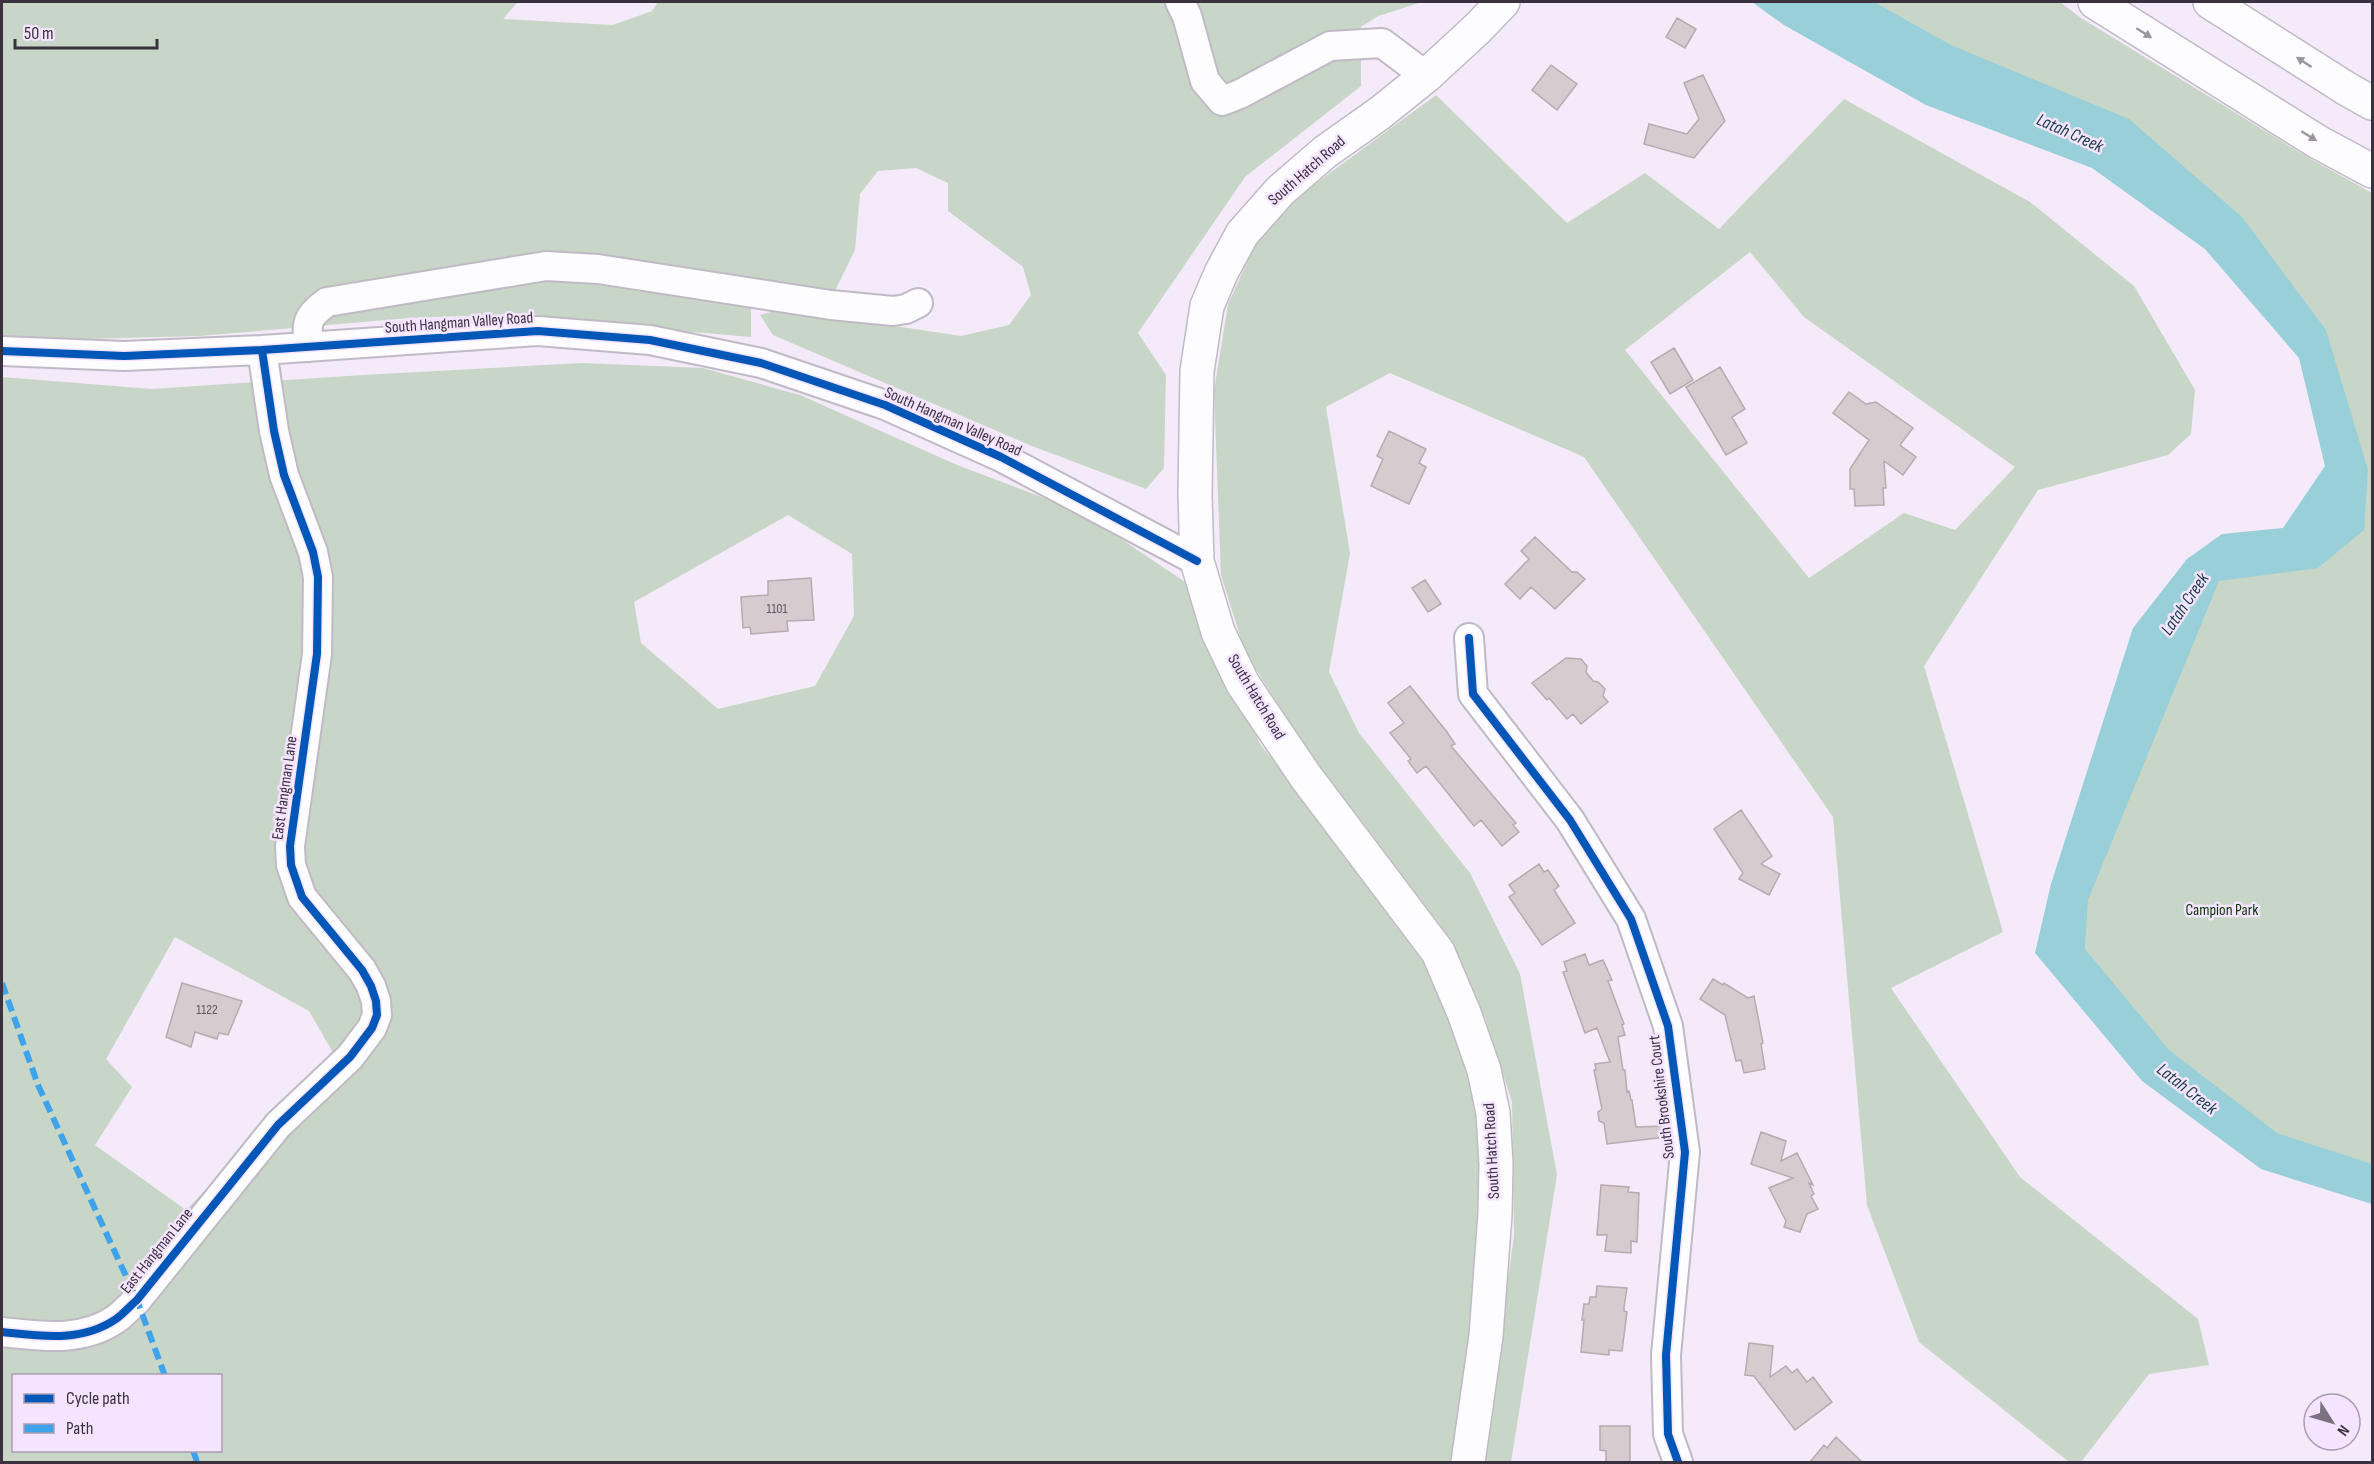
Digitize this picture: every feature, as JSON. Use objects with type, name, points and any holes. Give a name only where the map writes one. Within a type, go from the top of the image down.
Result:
[{"type":"main road","name":"South Hatch Road","points":[[1468,1462],[1486,1336],[1495,1214],[1496,1164],[1493,1113],[1484,1070],[1464,1013],[1438,952],[1306,777],[1244,684],[1218,632],[1197,561],[1195,495],[1197,371],[1207,306],[1221,273],[1242,234],[1280,191],[1325,152],[1426,76],[1503,2]]},
{"type":"main road","points":[[2095,2],[2318,142],[2373,171]]},
{"type":"main road","points":[[2210,2],[2373,103]]},
{"type":"street","points":[[1180,2],[1187,16],[1205,81],[1222,101],[1240,94],[1330,46],[1382,43],[1426,76]]},
{"type":"street","points":[[309,347],[306,326],[314,312],[327,302],[546,266],[598,269],[853,308],[893,311],[906,309],[918,303]]},
{"type":"street","name":"South Hangman Valley Road","points":[[2,351],[124,356],[262,350],[538,331],[650,340],[760,363],[885,405],[991,453],[1197,561]]},
{"type":"street","name":"East Hangman Lane","points":[[2,1332],[72,1336],[94,1330],[115,1319],[137,1300],[278,1125],[350,1057],[372,1028],[376,1015],[376,1001],[362,970],[302,897],[291,865],[290,846],[317,654],[318,577],[313,552],[284,475],[274,431],[262,350]]},
{"type":"street","name":"South Brookshire Court","points":[[1469,638],[1473,694],[1570,820],[1631,919],[1668,1026],[1685,1152],[1666,1355],[1668,1434],[1678,1462]]},
{"type":"green space","points":[[2,2],[518,2],[503,19],[613,25],[652,11],[658,2],[1422,2],[1378,16],[1361,27],[1361,86],[1245,177],[1138,333],[1166,375],[1164,468],[1146,489],[1032,446],[773,335],[760,315],[779,310],[751,306],[751,337],[493,315],[410,318],[199,336],[2,341]],"holes":[[[916,168],[948,183],[948,211],[1023,267],[1031,295],[1009,325],[961,336],[823,315],[855,250],[860,194],[878,171]]]},
{"type":"green space","name":"Campion Park","points":[[1798,2],[2060,2],[2081,18],[2309,158],[2372,193],[2372,1185],[2267,1151],[2064,955],[2203,571],[2333,516],[2313,350],[2221,234]]},
{"type":"green space","points":[[1436,95],[1567,223],[1645,173],[1719,229],[1844,99],[2030,202],[2134,286],[2195,390],[2191,434],[2168,455],[2038,490],[1924,666],[2003,932],[1891,988],[2020,1177],[2198,1319],[2209,1365],[2149,1374],[2081,1462],[2069,1462],[1919,1342],[1867,1205],[1833,817],[1584,457],[1390,373],[1326,407],[1350,553],[1329,672],[1359,733],[1470,873],[1520,974],[1557,1175],[1511,1462],[1483,1462],[1514,1236],[1512,1102],[1485,1018],[1447,942],[1300,739],[1245,652],[1221,575],[1214,391],[1228,304],[1258,239],[1296,198]],"holes":[[[1750,252],[1804,317],[2015,467],[1955,530],[1904,513],[1809,578],[1625,350]]]},
{"type":"green space","points":[[582,363],[703,368],[800,395],[957,465],[1081,512],[1194,588],[1227,672],[1260,744],[1336,839],[1389,911],[1441,988],[1469,1065],[1484,1146],[1483,1265],[1456,1462],[2,1462],[2,377],[152,389]],"holes":[[[788,515],[852,554],[854,616],[815,686],[718,709],[641,643],[634,602]],[[175,937],[309,1011],[335,1056],[186,1210],[95,1145],[132,1087],[106,1059]]]},
{"type":"water","name":"Latah Creek","points":[[1752,2],[1874,2],[1951,45],[2129,119],[2242,217],[2326,330],[2368,470],[2364,530],[2318,568],[2219,581],[2088,900],[2085,949],[2169,1050],[2277,1133],[2372,1164],[2372,1204],[2261,1169],[2142,1081],[2035,953],[2051,884],[2133,628],[2187,559],[2222,534],[2283,528],[2325,466],[2299,358],[2205,249],[2092,168],[1926,105],[1784,25]]},
{"type":"building","points":[[1677,18],[1696,29],[1685,48],[1666,37]]},
{"type":"building","points":[[1551,65],[1577,84],[1557,110],[1532,90]]},
{"type":"building","points":[[1703,75],[1725,121],[1694,158],[1644,144],[1649,124],[1687,134],[1699,119],[1684,83]]},
{"type":"building","points":[[1674,348],[1693,380],[1670,394],[1651,362]]},
{"type":"building","points":[[1720,367],[1745,409],[1732,417],[1747,443],[1726,455],[1686,387]]},
{"type":"building","points":[[1849,392],[1866,404],[1876,402],[1913,428],[1900,445],[1916,457],[1903,475],[1884,461],[1886,488],[1883,488],[1884,505],[1855,506],[1854,489],[1850,489],[1850,469],[1869,440],[1833,413]]},
{"type":"building","points":[[1389,431],[1426,449],[1419,463],[1426,467],[1409,504],[1371,486],[1383,459],[1377,456]]},
{"type":"building","points":[[1535,537],[1572,572],[1577,572],[1585,579],[1555,609],[1531,587],[1520,599],[1505,584],[1529,559],[1521,551]]},
{"type":"building","points":[[811,578],[814,620],[787,621],[788,631],[751,634],[750,627],[743,628],[741,597],[768,595],[768,581]]},
{"type":"building","points":[[1425,580],[1441,604],[1428,612],[1412,588]]},
{"type":"building","points":[[1566,658],[1581,659],[1587,666],[1586,672],[1593,681],[1598,682],[1605,689],[1603,696],[1608,702],[1581,724],[1573,714],[1567,719],[1532,683]]},
{"type":"building","points":[[1410,686],[1447,732],[1455,744],[1451,746],[1516,823],[1513,825],[1519,832],[1502,846],[1481,820],[1474,826],[1426,766],[1417,773],[1408,761],[1411,759],[1390,733],[1404,723],[1388,703]]},
{"type":"building","points":[[1741,810],[1772,856],[1761,864],[1780,874],[1769,895],[1739,879],[1743,873],[1714,829]]},
{"type":"building","points":[[1539,864],[1544,872],[1548,870],[1559,886],[1554,890],[1575,923],[1542,945],[1509,897],[1515,893],[1509,885]]},
{"type":"building","points":[[1585,954],[1589,965],[1603,960],[1612,980],[1608,981],[1624,1024],[1622,1025],[1625,1035],[1618,1037],[1627,1092],[1629,1091],[1632,1100],[1636,1127],[1665,1126],[1666,1137],[1607,1144],[1604,1123],[1599,1121],[1598,1112],[1602,1109],[1594,1070],[1596,1070],[1595,1064],[1610,1062],[1597,1028],[1585,1033],[1563,972],[1567,971],[1564,962]]},
{"type":"building","points":[[1713,979],[1748,998],[1754,996],[1763,1043],[1761,1044],[1765,1069],[1744,1073],[1741,1060],[1736,1061],[1725,1015],[1700,999]]},
{"type":"building","points":[[182,983],[242,1001],[228,1035],[219,1033],[217,1039],[195,1032],[191,1047],[166,1037]]},
{"type":"building","points":[[1761,1132],[1786,1141],[1781,1161],[1797,1153],[1813,1185],[1809,1183],[1814,1194],[1811,1196],[1818,1209],[1807,1214],[1800,1232],[1784,1227],[1786,1221],[1769,1188],[1793,1178],[1751,1164]]},
{"type":"building","points":[[1601,1185],[1629,1187],[1628,1192],[1639,1193],[1637,1242],[1631,1241],[1631,1253],[1605,1251],[1607,1235],[1597,1235]]},
{"type":"building","points":[[1597,1286],[1627,1288],[1624,1311],[1627,1312],[1622,1351],[1609,1350],[1609,1355],[1581,1352],[1584,1304],[1589,1304],[1590,1297],[1596,1297]]},
{"type":"building","points":[[1749,1343],[1773,1346],[1770,1377],[1786,1366],[1792,1373],[1797,1369],[1807,1382],[1813,1377],[1832,1402],[1795,1430],[1754,1376],[1745,1375]]},
{"type":"building","points":[[1600,1426],[1630,1426],[1630,1462],[1606,1462],[1606,1451],[1600,1450]]},
{"type":"building","points":[[1836,1437],[1862,1462],[1810,1462],[1824,1445],[1827,1448]]},
{"type":"marked path","points":[[2,983],[38,1085],[137,1300],[164,1374]]},
{"type":"marked path","points":[[194,1452],[197,1462]]},
{"type":"cycle path","points":[[2,351],[124,356],[262,350],[538,331],[650,340],[761,363],[885,405],[1001,457],[1197,561]]},
{"type":"cycle path","points":[[2,1332],[46,1336],[75,1335],[103,1327],[119,1317],[137,1300],[278,1125],[350,1057],[372,1028],[377,1015],[376,1001],[362,970],[302,897],[291,865],[290,846],[317,654],[318,577],[313,552],[284,475],[274,431],[262,350]]},
{"type":"cycle path","points":[[1469,638],[1473,694],[1570,820],[1631,919],[1668,1026],[1685,1152],[1666,1355],[1668,1434],[1678,1462]]}]
